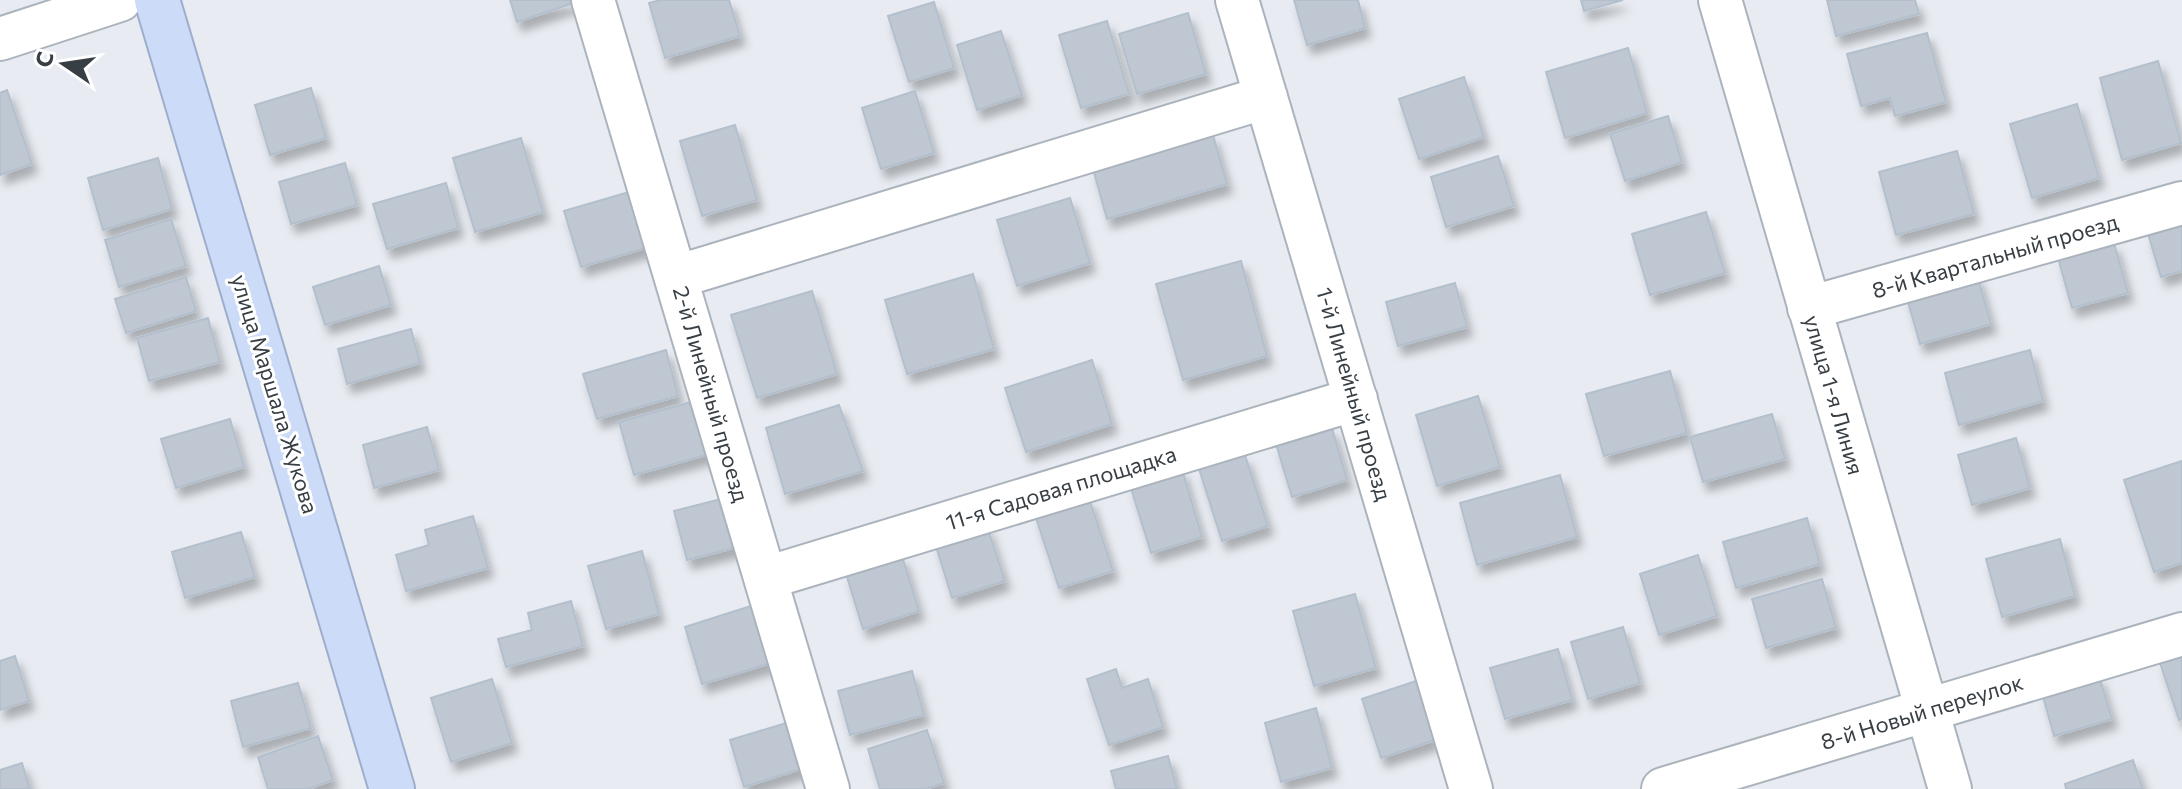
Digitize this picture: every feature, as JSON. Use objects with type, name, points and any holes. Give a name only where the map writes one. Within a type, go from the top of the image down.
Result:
[{"type":"main road","name":"улица Маршала Жукова","points":[[157,0],[392,789]]},
{"type":"street","points":[[0,39],[120,0]]},
{"type":"street","name":"2-й Линейный проезд","points":[[593,0],[828,789]]},
{"type":"street","name":"1-й Линейный проезд","points":[[1237,0],[1471,789]]},
{"type":"street","name":"улица 1-я Линия","points":[[1720,0],[1950,789]]},
{"type":"street","points":[[676,277],[1266,97]]},
{"type":"street","name":"8-й Квартальный проезд","points":[[1809,308],[2182,203]]},
{"type":"street","name":"11-я Садовая площадка","points":[[766,578],[1356,399]]},
{"type":"street","name":"8-й Новый переулок","points":[[1663,789],[2182,634]]},
{"type":"building","points":[[510,0],[576,0],[577,2],[517,22]]},
{"type":"building","points":[[661,0],[729,0],[740,36],[665,58],[649,3]]},
{"type":"building","points":[[1294,0],[1358,0],[1365,28],[1307,45]]},
{"type":"building","points":[[1581,0],[1623,0],[1584,11]]},
{"type":"building","points":[[1827,0],[1915,0],[1919,14],[1836,36]]},
{"type":"building","points":[[934,2],[954,68],[909,82],[888,16]]},
{"type":"building","points":[[1188,13],[1206,74],[1137,94],[1119,34]]},
{"type":"building","points":[[1107,21],[1129,94],[1081,108],[1059,35]]},
{"type":"building","points":[[1001,31],[1022,95],[977,110],[957,45]]},
{"type":"building","points":[[1927,33],[1946,102],[1895,116],[1890,98],[1861,106],[1847,54]]},
{"type":"building","points":[[1628,48],[1647,113],[1565,138],[1546,72]]},
{"type":"building","points":[[2158,61],[2181,143],[2122,160],[2100,78]]},
{"type":"building","points":[[1464,77],[1484,137],[1419,159],[1399,99]]},
{"type":"building","points":[[311,88],[326,138],[270,155],[255,105]]},
{"type":"building","points":[[7,90],[32,164],[0,175],[0,93]]},
{"type":"building","points":[[915,91],[934,153],[881,169],[862,108]]},
{"type":"building","points":[[2077,104],[2099,178],[2032,198],[2010,124]]},
{"type":"building","points":[[1668,116],[1682,162],[1625,181],[1610,134]]},
{"type":"building","points":[[735,125],[757,200],[702,216],[680,141]]},
{"type":"building","points":[[1213,135],[1227,184],[1107,219],[1093,169]]},
{"type":"building","points":[[521,138],[543,212],[475,232],[453,158]]},
{"type":"building","points":[[1957,151],[1974,214],[1896,235],[1879,172]]},
{"type":"building","points":[[1498,156],[1514,206],[1446,227],[1431,177]]},
{"type":"building","points":[[158,158],[172,209],[103,230],[88,178]]},
{"type":"building","points":[[345,163],[357,205],[291,224],[279,182]]},
{"type":"building","points":[[446,183],[458,228],[387,249],[373,204]]},
{"type":"building","points":[[636,190],[652,246],[581,267],[564,211]]},
{"type":"building","points":[[1070,198],[1090,263],[1017,286],[997,220]]},
{"type":"building","points":[[1706,212],[1725,273],[1650,295],[1632,234]]},
{"type":"building","points":[[171,219],[186,266],[119,287],[105,240]]},
{"type":"building","points":[[2182,223],[2182,271],[2161,277],[2148,234]]},
{"type":"building","points":[[2114,243],[2128,293],[2072,308],[2058,258]]},
{"type":"building","points":[[1241,261],[1267,356],[1183,380],[1156,284]]},
{"type":"building","points":[[379,266],[391,305],[325,325],[313,287]]},
{"type":"building","points":[[973,274],[994,349],[907,374],[885,300]]},
{"type":"building","points":[[1977,275],[1991,324],[1920,344],[1906,295]]},
{"type":"building","points":[[186,277],[196,311],[126,333],[115,299]]},
{"type":"building","points":[[1455,283],[1467,327],[1398,346],[1386,302]]},
{"type":"building","points":[[812,291],[837,374],[757,398],[731,315]]},
{"type":"building","points":[[208,318],[220,362],[149,381],[137,338]]},
{"type":"building","points":[[411,329],[420,363],[347,384],[338,349]]},
{"type":"building","points":[[666,350],[678,396],[597,419],[583,374]]},
{"type":"building","points":[[2030,350],[2043,401],[1959,425],[1945,373]]},
{"type":"building","points":[[1092,360],[1112,424],[1026,452],[1005,388]]},
{"type":"building","points":[[1670,371],[1687,433],[1604,456],[1586,394]]},
{"type":"building","points":[[1478,396],[1500,467],[1437,486],[1416,415]]},
{"type":"building","points":[[698,400],[713,453],[634,475],[619,422]]},
{"type":"building","points":[[839,405],[863,471],[785,494],[766,428]]},
{"type":"building","points":[[1772,414],[1785,459],[1703,482],[1690,437]]},
{"type":"building","points":[[230,419],[244,467],[176,488],[161,439]]},
{"type":"building","points":[[427,427],[439,470],[374,488],[363,445]]},
{"type":"building","points":[[1332,428],[1347,480],[1292,497],[1276,444]]},
{"type":"building","points":[[2016,438],[2030,488],[1972,505],[1958,455]]},
{"type":"building","points":[[1245,455],[1268,526],[1222,541],[1199,469]]},
{"type":"building","points":[[2182,461],[2182,563],[2154,572],[2124,480]]},
{"type":"building","points":[[1182,469],[1202,537],[1151,553],[1130,485]]},
{"type":"building","points":[[1560,475],[1577,537],[1477,565],[1460,503]]},
{"type":"building","points":[[729,497],[742,546],[687,560],[674,511]]},
{"type":"building","points":[[1089,498],[1113,571],[1059,588],[1035,515]]},
{"type":"building","points":[[473,516],[488,568],[406,591],[396,555],[429,545],[425,530]]},
{"type":"building","points":[[1807,518],[1820,564],[1736,588],[1723,542]]},
{"type":"building","points":[[987,526],[1005,581],[952,598],[935,543]]},
{"type":"building","points":[[241,532],[255,577],[185,598],[172,552]]},
{"type":"building","points":[[2060,539],[2075,596],[2002,617],[1986,559]]},
{"type":"building","points":[[642,551],[659,614],[606,629],[588,566]]},
{"type":"building","points":[[1698,555],[1717,616],[1659,635],[1640,574]]},
{"type":"building","points":[[902,556],[919,611],[863,629],[846,574]]},
{"type":"building","points":[[1822,579],[1836,628],[1766,648],[1752,599]]},
{"type":"building","points":[[1355,594],[1376,668],[1314,686],[1293,611]]},
{"type":"building","points":[[571,601],[583,646],[506,667],[498,639],[532,630],[528,613]]},
{"type":"building","points":[[754,605],[771,663],[702,684],[685,627]]},
{"type":"building","points":[[1623,627],[1640,683],[1588,699],[1571,642]]},
{"type":"building","points":[[1558,649],[1572,700],[1505,719],[1490,668]]},
{"type":"building","points":[[15,656],[29,701],[0,710],[0,661]]},
{"type":"building","points":[[2182,656],[2182,719],[2179,720],[2160,663]]},
{"type":"building","points":[[1116,669],[1122,688],[1148,679],[1163,727],[1109,745],[1087,679]]},
{"type":"building","points":[[912,671],[924,715],[850,735],[838,691]]},
{"type":"building","points":[[2099,676],[2112,719],[2054,736],[2042,693]]},
{"type":"building","points":[[492,679],[512,743],[451,762],[431,698]]},
{"type":"building","points":[[1416,681],[1435,740],[1381,758],[1362,699]]},
{"type":"building","points":[[298,683],[311,728],[243,747],[231,701]]},
{"type":"building","points":[[1316,708],[1332,768],[1281,782],[1265,723]]},
{"type":"building","points":[[793,721],[807,767],[744,787],[730,740]]},
{"type":"building","points":[[927,730],[944,783],[925,789],[880,789],[868,749]]},
{"type":"building","points":[[318,736],[333,780],[308,789],[268,789],[258,757]]},
{"type":"building","points":[[1168,756],[1177,789],[1116,789],[1111,771]]},
{"type":"building","points":[[2133,760],[2143,789],[2066,789],[2065,784]]},
{"type":"building","points":[[22,763],[30,789],[0,789],[0,770]]}]
